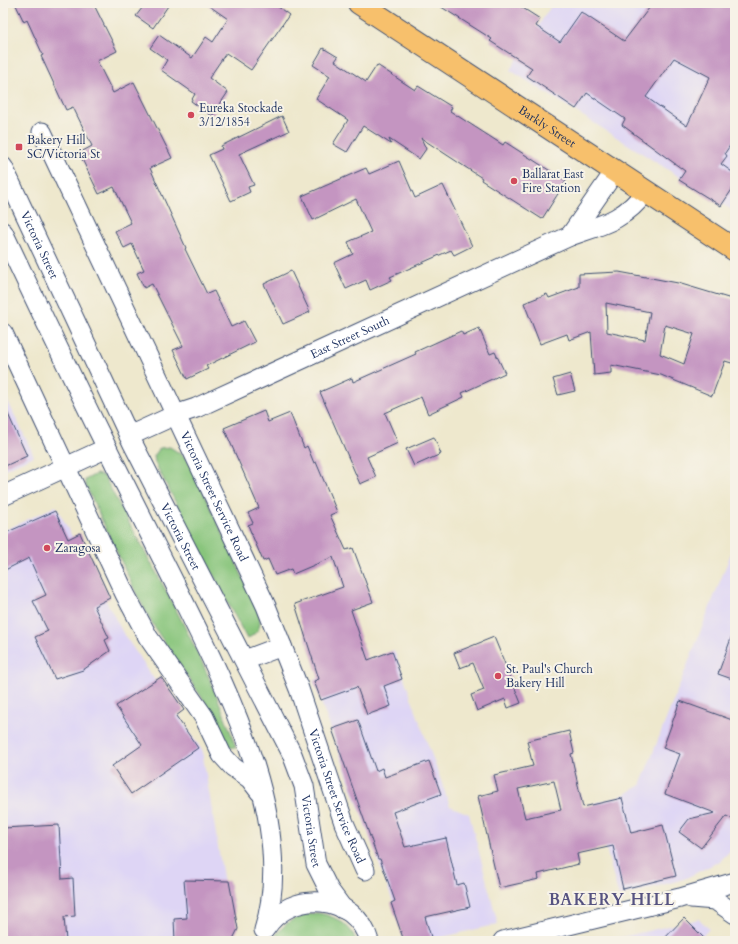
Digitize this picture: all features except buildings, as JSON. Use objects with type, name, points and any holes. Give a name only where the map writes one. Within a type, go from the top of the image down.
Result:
[{"type":"main road","name":"Barkly Street","points":[[359,3],[735,250]]},
{"type":"street","name":"Victoria Street Service Road","points":[[42,132],[253,577],[282,646],[344,823],[365,870]]},
{"type":"street","name":"Victoria Street","points":[[3,167],[129,436],[245,660],[298,767],[306,794],[316,864],[329,890],[343,909]]},
{"type":"street","points":[[570,236],[615,171]]},
{"type":"street","name":"East Street South","points":[[129,436],[175,415],[196,408],[570,236],[608,223],[621,216],[636,204],[646,191]]},
{"type":"street","points":[[3,232],[107,448],[216,668],[240,722],[264,798],[272,846],[273,873],[271,903],[261,936]]},
{"type":"street","points":[[3,333],[125,594],[148,637],[204,717],[222,755],[233,767],[250,779],[264,798]]},
{"type":"street","points":[[3,496],[107,448]]},
{"type":"street","points":[[245,660],[282,646]]},
{"type":"street","points":[[503,941],[680,898],[735,883]]},
{"type":"street","points":[[735,883],[729,893],[728,901],[735,914]]},
{"type":"street","points":[[680,898],[715,900],[735,914]]},
{"type":"street","points":[[261,936],[275,916],[286,909],[303,902],[326,902],[343,909],[357,920],[371,938]]},
{"type":"shaded area","points":[[553,3],[735,3],[735,212],[510,70]]},
{"type":"shaded area","points":[[3,391],[34,456],[3,470]]},
{"type":"shaded area","points":[[56,506],[123,633],[202,750],[231,925],[225,941],[3,941],[3,531]]},
{"type":"shaded area","points":[[735,543],[735,846],[720,861],[684,879],[619,897],[594,803],[619,797],[640,786]]},
{"type":"shaded area","points":[[394,650],[450,806],[469,814],[498,924],[426,941],[407,941],[313,680]]},
{"type":"shaded area","points":[[699,919],[709,929],[698,941],[605,941]]},
{"type":"green space","points":[[170,447],[185,457],[191,465],[257,608],[260,618],[260,626],[256,633],[247,639],[155,463],[154,456],[160,448]]},
{"type":"green space","points":[[96,474],[104,476],[176,610],[209,678],[224,713],[236,748],[229,747],[209,708],[156,630],[138,597],[85,484],[85,480]]},
{"type":"green space","points":[[317,913],[341,921],[354,935],[356,941],[273,941],[281,929],[291,921],[303,916]]},
{"type":"place","name":"Eureka Stockade 3/12/1854","points":[[191,115]]},
{"type":"place","name":"Bakery Hill SC/Victoria St","points":[[19,147]]},
{"type":"place","name":"Ballarat East Fire Station","points":[[514,181]]},
{"type":"place","name":"Zaragosa","points":[[47,548]]},
{"type":"place","name":"St. Paul's Church Bakery Hill","points":[[498,676]]},
{"type":"district","name":"BAKERY HILL","points":[[612,900]]}]
